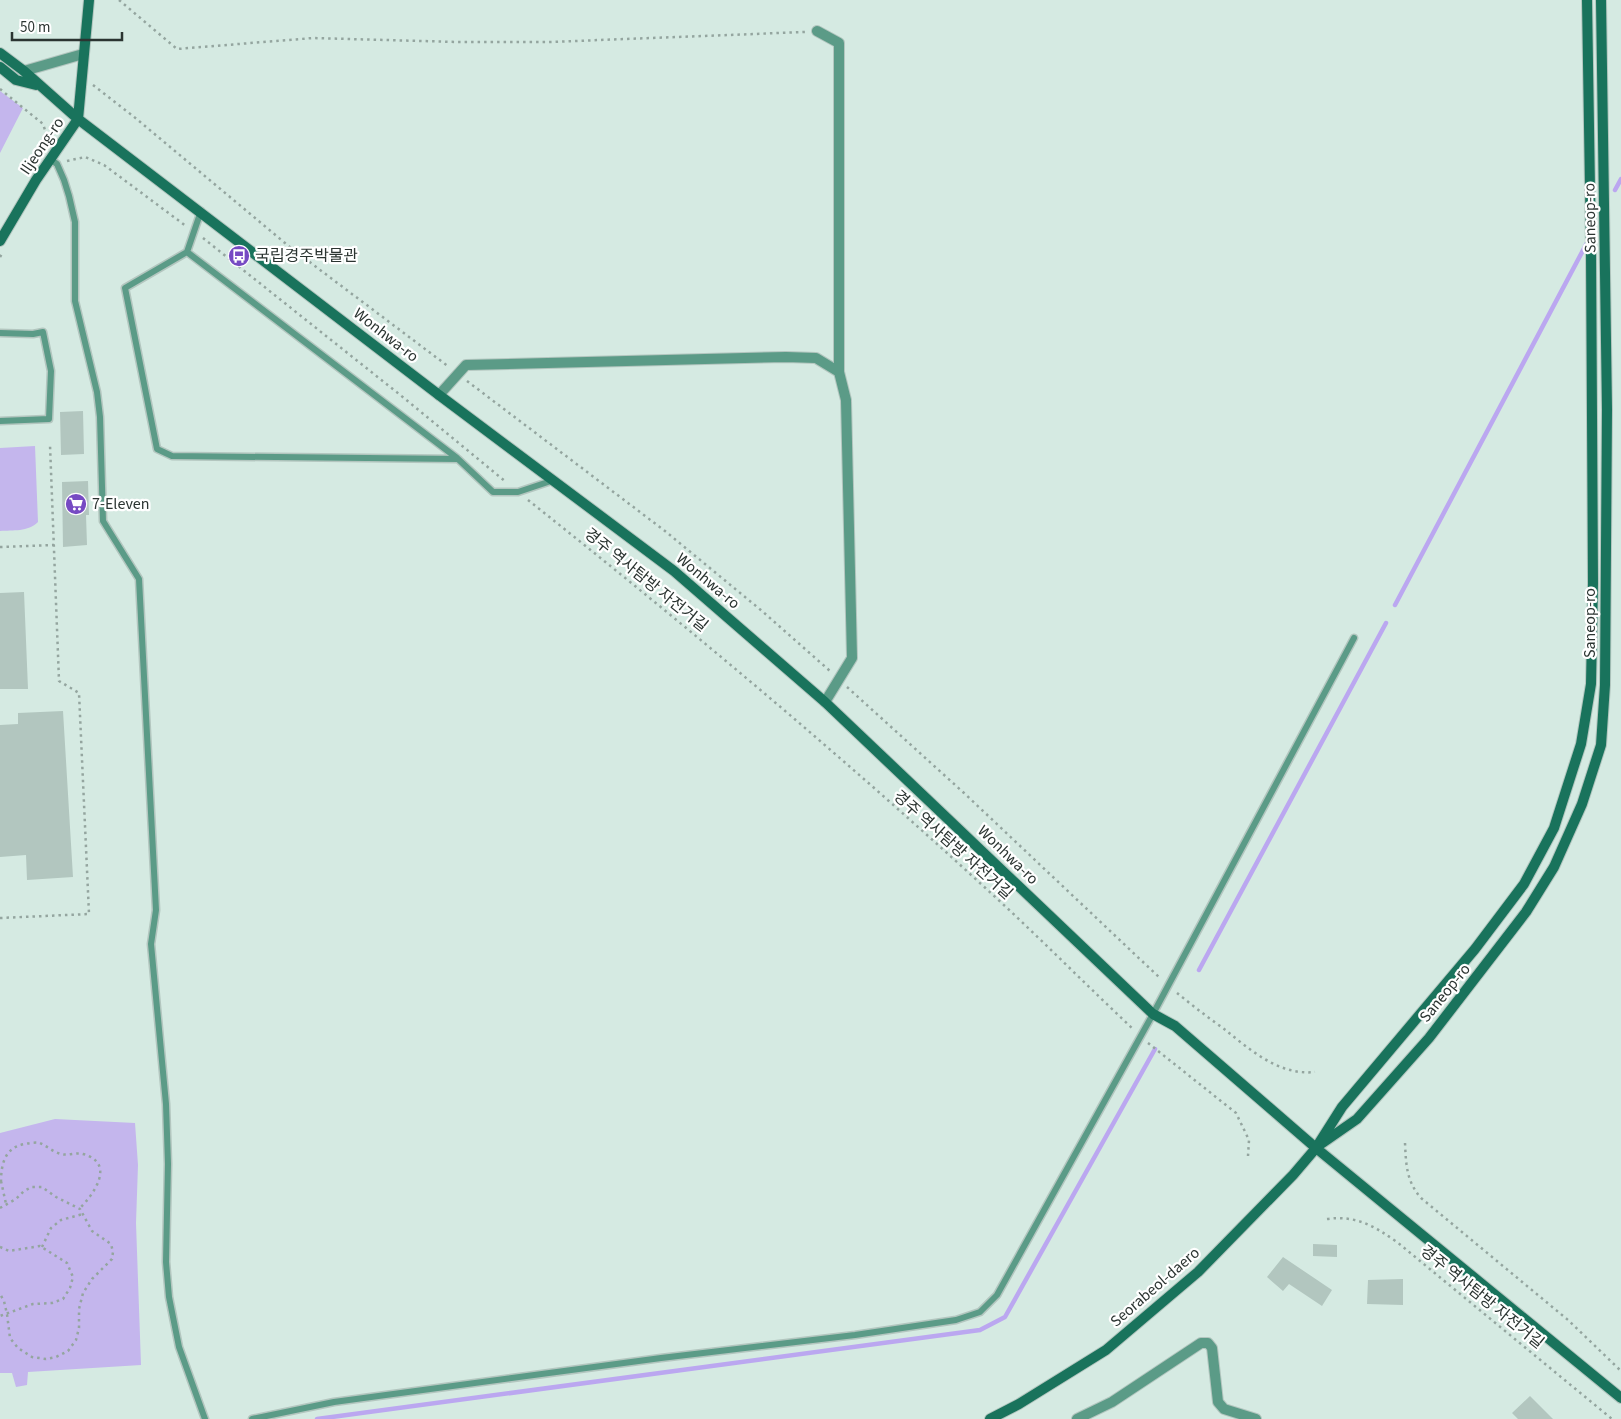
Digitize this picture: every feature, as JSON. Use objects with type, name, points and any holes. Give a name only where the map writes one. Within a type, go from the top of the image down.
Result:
[{"type":"street","points":[[78,118],[89,0]]},
{"type":"street","name":"Saneop-ro","points":[[1316,1148],[1342,1107],[1475,949],[1524,884],[1554,828],[1581,744],[1590,684],[1593,584],[1587,0]]},
{"type":"street","name":"Saneop-ro","points":[[1316,1148],[1356,1119],[1416,1053],[1526,912],[1554,867],[1582,804],[1601,745],[1606,685],[1607,419],[1601,0]]},
{"type":"street","points":[[817,32],[839,43],[839,372],[846,400],[852,658],[825,702]]},
{"type":"street","name":"Wonhwa-ro","points":[[0,53],[78,118],[439,395],[674,571],[825,702],[1153,1014],[1175,1026],[1316,1148]]},
{"type":"street","points":[[24,72],[83,54]]},
{"type":"street","name":"Wonhwa-ro","points":[[0,67],[16,80],[39,86]]},
{"type":"street","name":"Iljeong-ro","points":[[2,245],[54,162],[78,118]]},
{"type":"street","points":[[439,395],[466,365],[786,357],[816,358],[839,372]]},
{"type":"street","points":[[1316,1148],[1621,1398]]},
{"type":"street","name":"Seorabeol-daero","points":[[993,1418],[1106,1350],[1198,1272],[1293,1175],[1316,1148]]},
{"type":"street","points":[[1076,1419],[1112,1402],[1201,1342],[1208,1342],[1212,1348],[1218,1402],[1224,1409],[1256,1419]]},
{"type":"street","points":[[993,1418],[1006,1419]]},
{"type":"lane","points":[[54,162],[69,196],[75,222],[75,302],[97,392],[100,417],[103,521],[139,579],[156,910],[151,944],[166,1104],[168,1164],[166,1262],[168,1289],[179,1347],[205,1419]]},
{"type":"lane","points":[[200,211],[187,252],[125,288],[157,449],[172,456],[458,459]]},
{"type":"lane","points":[[187,252],[458,459],[493,492],[518,492],[554,480]]},
{"type":"lane","points":[[0,332],[33,334],[43,332],[51,372],[49,419],[0,421]]},
{"type":"lane","points":[[252,1419],[334,1402],[661,1358],[855,1335],[956,1320],[980,1312],[997,1295],[1153,1014],[1354,638]]},
{"type":"path","points":[[119,0],[177,49],[312,38],[458,42],[548,42],[817,32]]},
{"type":"path","points":[[0,89],[43,124],[47,136],[45,148]]},
{"type":"path","name":"경주 역사탐방 자전거길","points":[[54,162],[84,157],[104,165],[194,231],[401,395],[518,492],[655,601],[793,717],[981,884],[1140,1036],[1236,1113],[1249,1140],[1248,1156]]},
{"type":"path","points":[[0,257],[2,245]]},
{"type":"path","points":[[0,918],[89,914],[79,693],[59,681],[50,445]]},
{"type":"path","points":[[0,547],[54,545]]},
{"type":"path","points":[[6,1204],[1,1181],[1,1167],[6,1154],[20,1145],[38,1142],[58,1154],[82,1153],[98,1164],[101,1173],[99,1184],[90,1199],[80,1209]]},
{"type":"path","points":[[1405,1142],[1406,1167],[1413,1189],[1420,1198],[1568,1320],[1621,1371]]},
{"type":"path","points":[[0,1208],[16,1199],[24,1191],[32,1187],[42,1187],[56,1197],[80,1209],[92,1231],[110,1244],[113,1252],[112,1259],[92,1279],[83,1294],[79,1309],[79,1328],[76,1340],[68,1350],[56,1357],[46,1359],[32,1357],[18,1348],[10,1338],[7,1314],[0,1294]]},
{"type":"path","points":[[42,1247],[51,1228],[61,1220],[83,1214]]},
{"type":"path","name":"경주 역사탐방 자전거길","points":[[1327,1219],[1341,1217],[1358,1221],[1373,1226],[1397,1242],[1612,1419]]},
{"type":"path","points":[[0,1247],[9,1250],[40,1246],[67,1264],[73,1277],[70,1288],[63,1299],[52,1303],[33,1304],[0,1316]]},
{"type":"shaded area","points":[[0,91],[23,108],[0,153]]},
{"type":"shaded area","points":[[35,446],[38,522],[25,529],[0,531],[0,448]]},
{"type":"shaded area","points":[[55,1119],[135,1123],[138,1165],[136,1223],[141,1365],[28,1372],[27,1385],[16,1387],[12,1373],[0,1373],[0,1133]]},
{"type":"building","points":[[83,411],[84,454],[61,455],[60,412]]},
{"type":"building","points":[[88,481],[89,515],[86,515],[87,545],[63,547],[62,482]]},
{"type":"building","points":[[24,592],[28,689],[0,689],[0,593]]},
{"type":"building","points":[[63,711],[73,877],[27,880],[26,855],[0,857],[0,725],[18,724],[18,713]]},
{"type":"building","points":[[1313,1244],[1337,1245],[1337,1257],[1313,1256]]},
{"type":"building","points":[[1283,1257],[1332,1290],[1322,1306],[1289,1284],[1283,1291],[1267,1277]]},
{"type":"building","points":[[1403,1279],[1403,1305],[1367,1304],[1368,1280]]},
{"type":"building","points":[[1530,1396],[1553,1419],[1518,1419],[1512,1413]]},
{"type":"waterway","points":[[1615,190],[1621,179]]},
{"type":"waterway","points":[[1395,605],[1589,239]]},
{"type":"waterway","points":[[1199,970],[1386,623]]},
{"type":"waterway","points":[[317,1419],[980,1330],[1005,1317],[1155,1049]]},
{"type":"place","name":"국립경주박물관","points":[[239,256]]},
{"type":"place","name":"7-Eleven","points":[[76,504]]}]
